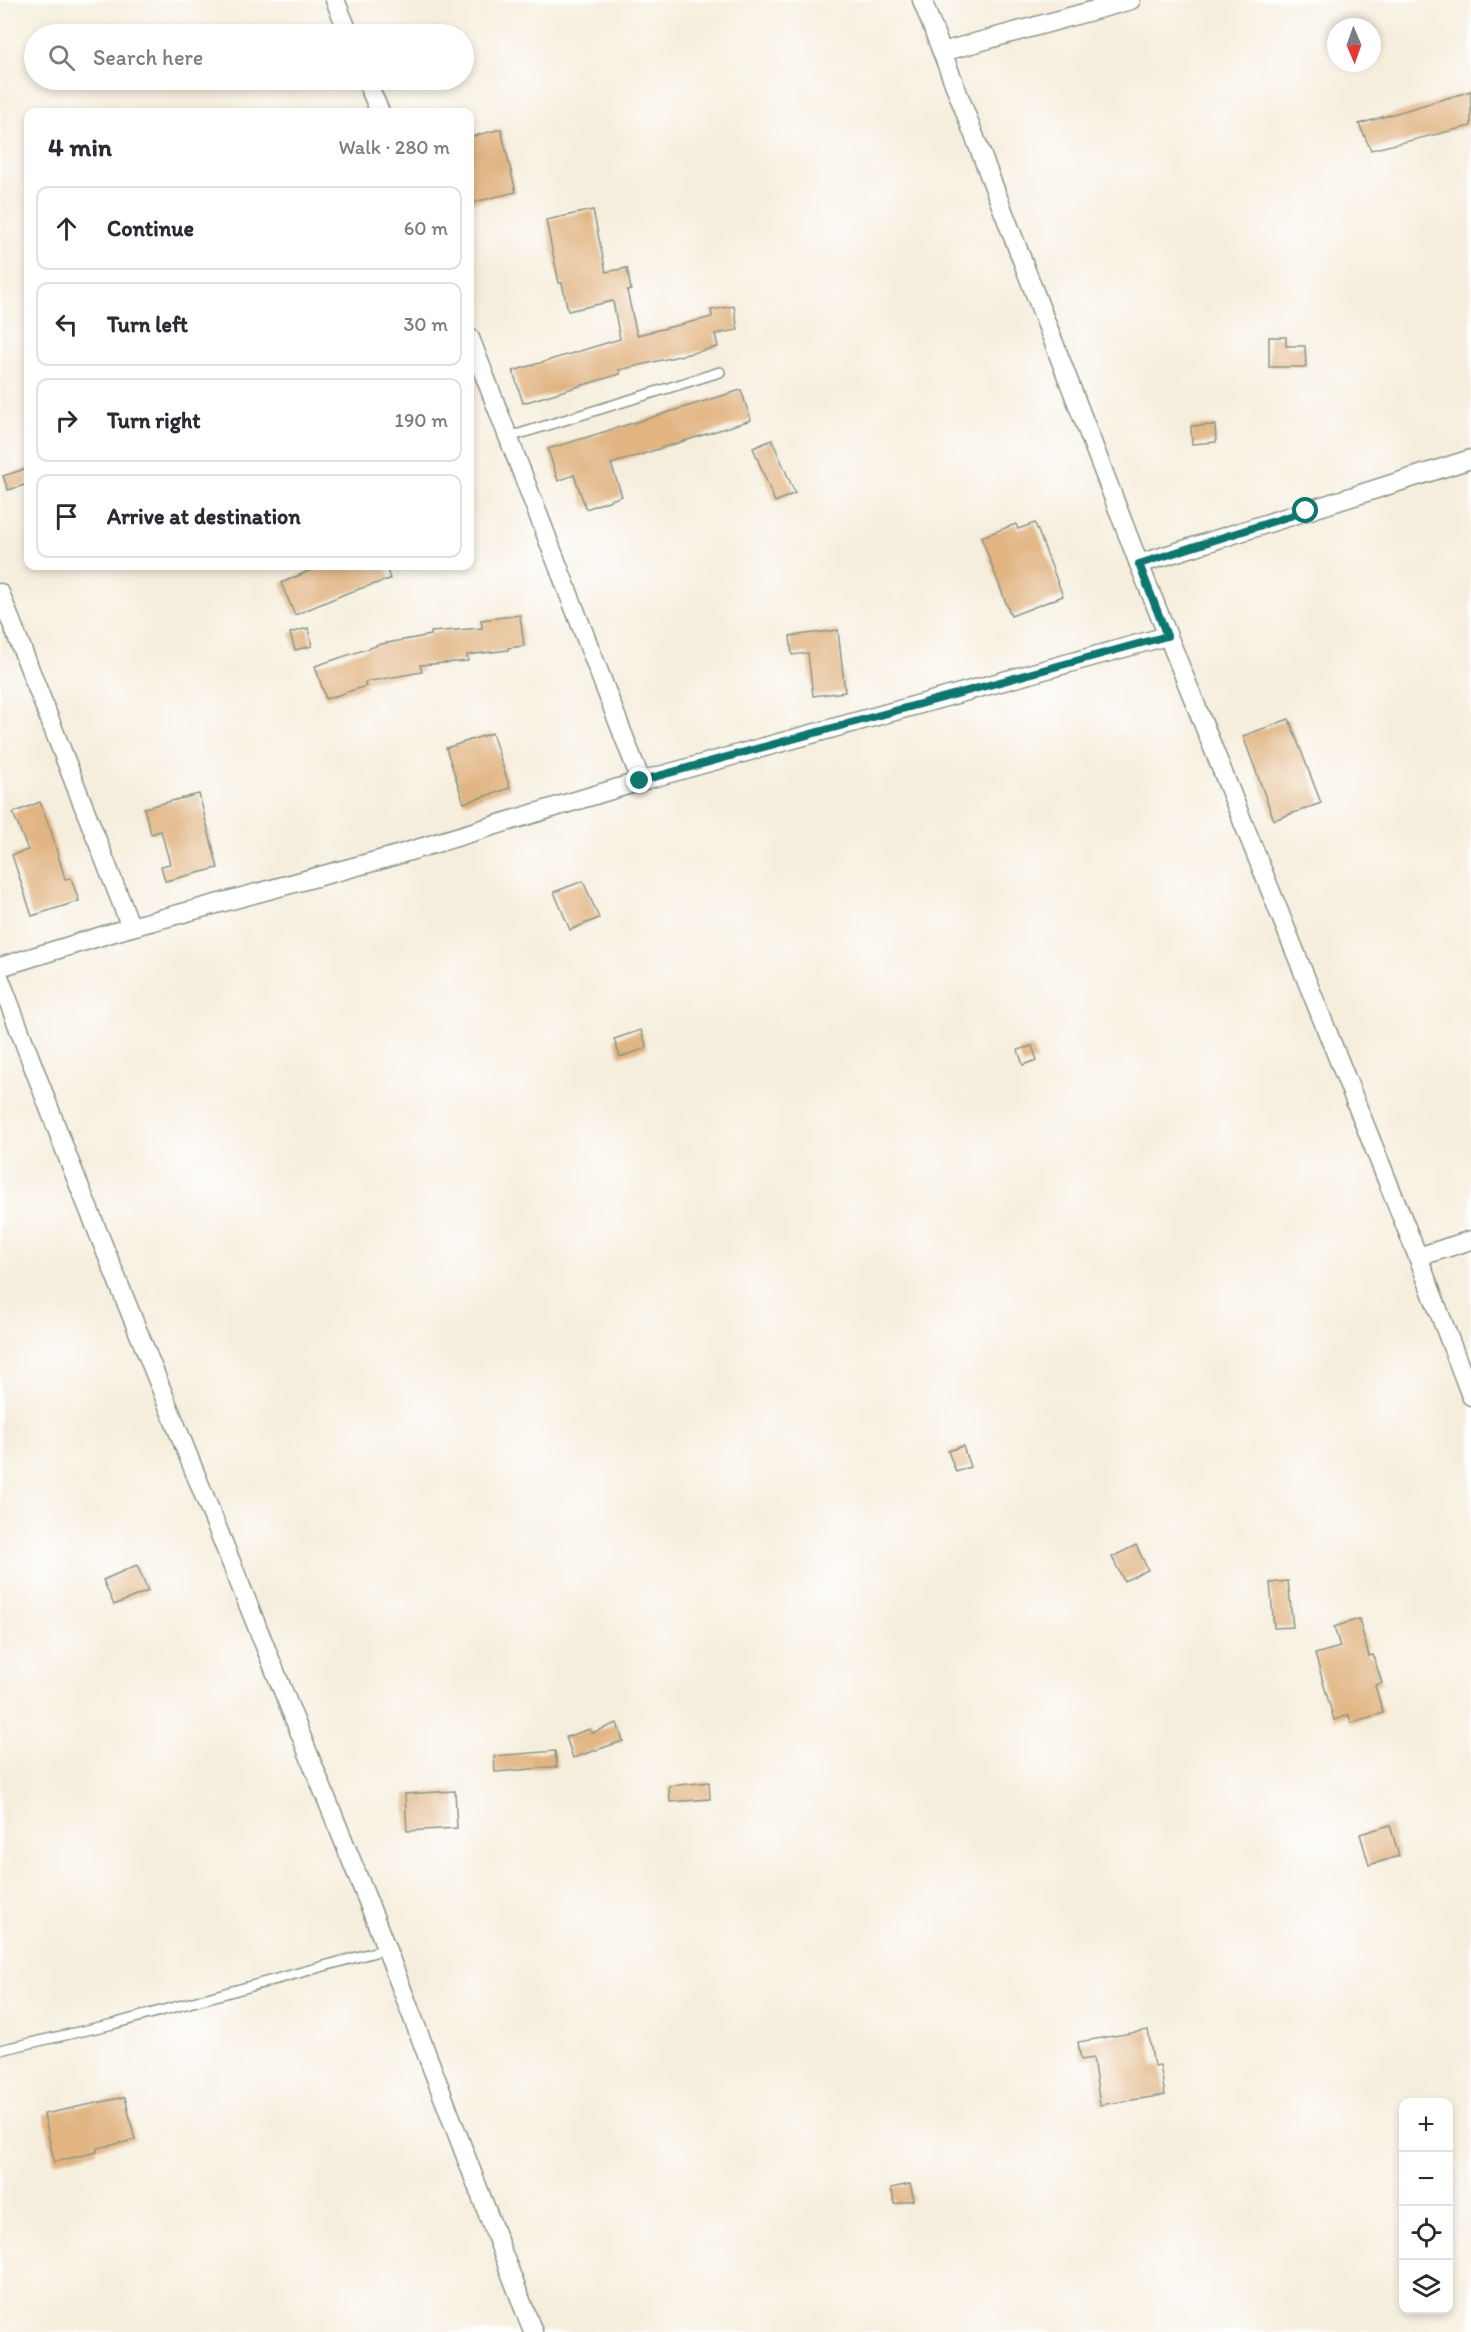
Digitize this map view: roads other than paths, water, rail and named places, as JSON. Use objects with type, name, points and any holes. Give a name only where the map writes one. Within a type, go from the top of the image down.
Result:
[{"type":"street","points":[[335,0],[345,24]]},
{"type":"street","points":[[922,0],[1167,636],[1418,1257],[1471,1396]]},
{"type":"street","points":[[942,52],[1131,0]]},
{"type":"street","points":[[370,90],[378,108]]},
{"type":"street","points":[[474,348],[640,781]]},
{"type":"street","points":[[1139,564],[1471,459]]},
{"type":"street","points":[[0,593],[131,927]]},
{"type":"street","points":[[0,967],[131,927],[387,858],[640,781],[1167,636]]},
{"type":"street","points":[[0,979],[70,1163],[386,1949],[532,2332]]},
{"type":"street","points":[[1418,1257],[1471,1240]]},
{"type":"lane","points":[[508,435],[519,434],[720,372]]},
{"type":"lane","points":[[0,2050],[113,2024],[386,1949]]}]
